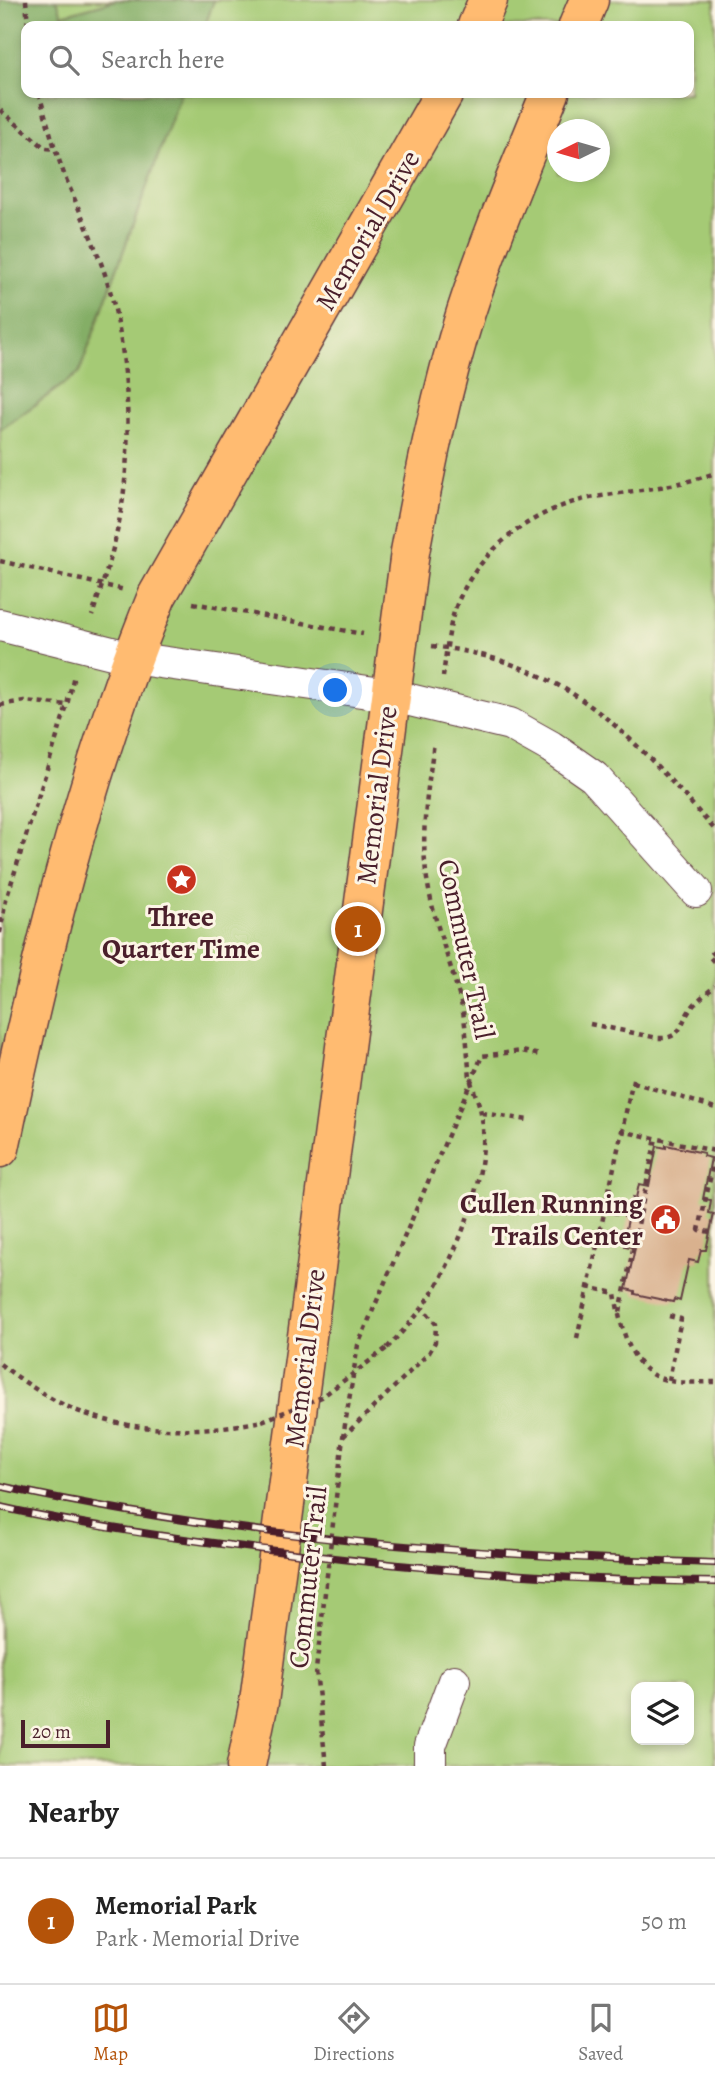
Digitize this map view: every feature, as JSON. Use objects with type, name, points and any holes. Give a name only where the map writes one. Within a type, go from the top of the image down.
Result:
[{"type":"main road","points":[[479,21],[488,0]]},
{"type":"main road","points":[[580,21],[589,0]]},
{"type":"main road","name":"Memorial Drive","points":[[0,1148],[39,975],[91,783],[132,658],[157,596],[441,98]]},
{"type":"main road","name":"Memorial Drive","points":[[246,1766],[259,1702],[389,695],[410,552],[429,450],[466,312],[512,187],[549,98]]},
{"type":"main road","points":[[254,1766],[259,1702]]},
{"type":"street","points":[[0,625],[132,658],[389,695],[510,724],[551,747],[594,777],[696,891]]},
{"type":"street","points":[[430,1766],[430,1746],[454,1681]]},
{"type":"path","points":[[26,0],[28,21]]},
{"type":"path","points":[[40,98],[55,149],[97,249],[110,289],[124,366],[127,415],[122,503],[115,539],[93,615]]},
{"type":"path","points":[[0,110],[45,148],[55,149]]},
{"type":"path","points":[[443,677],[456,609],[468,583],[486,557],[532,520],[571,503],[649,490],[715,473]]},
{"type":"path","points":[[0,561],[131,591]]},
{"type":"path","points":[[188,602],[363,634]]},
{"type":"path","points":[[447,648],[478,652],[531,671],[588,704],[627,734],[715,830]]},
{"type":"path","points":[[0,933],[6,900],[72,683]]},
{"type":"path","points":[[0,705],[24,701],[67,705]]},
{"type":"path","name":"Commuter Trail","points":[[434,742],[424,830],[427,884],[442,946],[462,1007],[471,1081]]},
{"type":"path","points":[[0,907],[6,900]]},
{"type":"path","points":[[715,951],[709,956],[715,962]]},
{"type":"path","points":[[590,1024],[658,1038],[670,1037],[683,1027],[690,1010],[715,986]]},
{"type":"path","name":"Commuter Trail","points":[[326,1766],[316,1670],[343,1437],[358,1345],[482,1056],[522,1051],[540,1055]]},
{"type":"path","points":[[577,1338],[633,1079],[715,1108]]},
{"type":"path","points":[[0,1364],[49,1398],[81,1412],[105,1420],[169,1430],[204,1430],[262,1421],[322,1397],[387,1348],[422,1308],[458,1244],[475,1196],[482,1150],[482,1114],[471,1081]]},
{"type":"path","points":[[482,1114],[528,1120]]},
{"type":"path","points":[[621,1131],[715,1153],[699,1230],[710,1232]]},
{"type":"path","points":[[619,1316],[656,1138]]},
{"type":"path","points":[[604,1210],[639,1218]]},
{"type":"path","points":[[587,1287],[615,1293],[626,1337],[644,1367],[653,1376],[669,1380],[715,1382]]},
{"type":"path","points":[[343,1437],[429,1353],[435,1342],[436,1324],[422,1308]]},
{"type":"path","points":[[668,1316],[681,1319],[669,1380]]},
{"type":"green space","points":[[0,0],[715,0],[715,1766],[0,1766]]},
{"type":"green space","points":[[0,0],[57,0],[62,15],[116,0],[214,0],[207,21],[21,21],[21,98],[179,98],[79,373],[0,430]]},
{"type":"building","name":"Cullen Running Trails Center","points":[[666,1145],[704,1153],[703,1156],[711,1158],[703,1199],[711,1200],[709,1213],[714,1214],[706,1250],[701,1250],[698,1262],[689,1260],[680,1301],[674,1299],[673,1302],[635,1294],[635,1291],[626,1289],[635,1248],[625,1246],[633,1197],[636,1198],[639,1184],[649,1186],[657,1146],[666,1148]]},
{"type":"railway","points":[[0,1486],[177,1519],[356,1541],[535,1555],[715,1563]]},
{"type":"railway","points":[[0,1507],[173,1538],[386,1564],[550,1577],[715,1582]]},
{"type":"place","name":"Three Quarter Time","points":[[181,879]]},
{"type":"place","name":"Memorial Park","points":[[358,929]]},
{"type":"place","name":"Cullen Running Trails Center","points":[[666,1219]]}]
